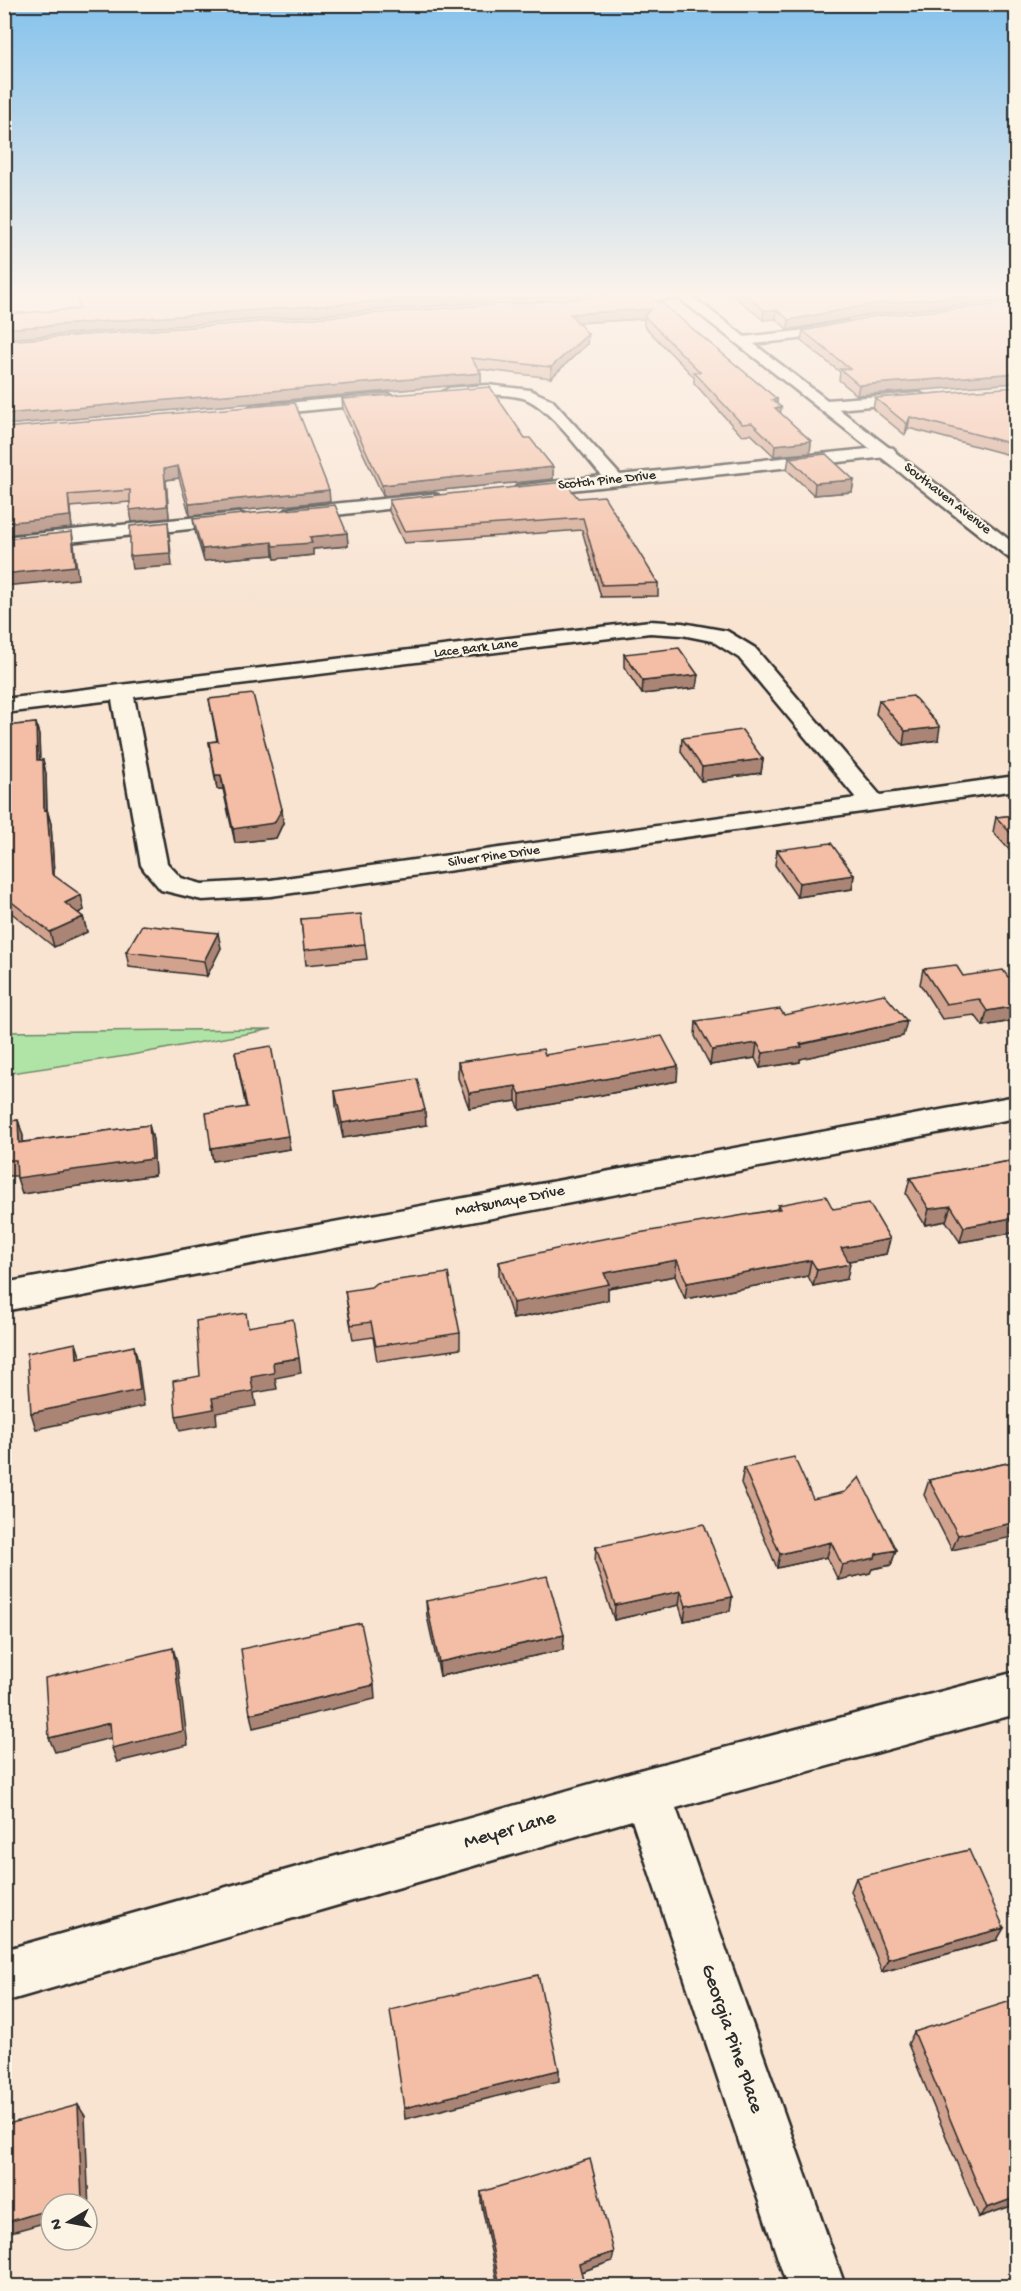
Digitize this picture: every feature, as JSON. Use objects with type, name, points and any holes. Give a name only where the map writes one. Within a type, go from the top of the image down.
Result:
[{"type":"street","points":[[240,412],[396,398]]},
{"type":"street","points":[[536,398],[546,403],[615,480]]},
{"type":"street","name":"Southaven Avenue","points":[[817,398],[1017,554]]},
{"type":"street","points":[[826,405],[910,398]]},
{"type":"street","name":"Scotch Pine Drive","points":[[509,491],[887,452]]},
{"type":"street","points":[[274,515],[451,497]]},
{"type":"street","points":[[4,543],[251,518]]},
{"type":"street","name":"Lace Bark Lane","points":[[4,706],[651,627],[682,629],[719,636],[747,653],[874,803]]},
{"type":"street","name":"Silver Pine Drive","points":[[122,692],[154,865],[171,884],[202,892],[271,888],[1017,783]]},
{"type":"street","name":"Matsunaye Drive","points":[[4,1297],[1017,1107]]},
{"type":"street","name":"Meyer Lane","points":[[4,1976],[646,1792],[1017,1693]]},
{"type":"street","name":"Georgia Pine Place","points":[[646,1792],[816,2286]]},
{"type":"green space","points":[[272,1029],[126,1056],[5,1074],[5,1032]]},
{"type":"building","points":[[4,398],[191,398],[4,414]]},
{"type":"building","points":[[497,398],[525,438],[530,438],[553,467],[382,485],[342,399]]},
{"type":"building","points":[[718,398],[776,398],[772,400],[781,407],[775,408],[811,441],[775,445],[752,423],[742,424]]},
{"type":"building","points":[[875,398],[1017,398],[1017,445],[910,417],[907,424]]},
{"type":"building","points":[[295,403],[329,490],[189,504],[178,466],[164,469],[167,506],[130,510],[130,490],[68,495],[70,516],[4,523],[4,428]]},
{"type":"building","points":[[826,454],[854,480],[815,483],[789,458]]},
{"type":"building","points":[[565,482],[578,498],[604,496],[658,583],[602,585],[583,518],[404,531],[389,500]]},
{"type":"building","points":[[335,505],[347,533],[310,537],[312,543],[273,546],[272,542],[202,549],[193,519]]},
{"type":"building","points":[[168,522],[170,553],[130,556],[130,526]]},
{"type":"building","points":[[72,532],[75,566],[4,574],[4,539]]},
{"type":"building","points":[[679,648],[698,675],[643,681],[624,654]]},
{"type":"building","points":[[253,694],[282,809],[274,823],[233,829],[221,775],[215,775],[209,742],[218,741],[209,699]]},
{"type":"building","points":[[913,696],[940,727],[905,731],[879,700]]},
{"type":"building","points":[[36,723],[37,760],[43,760],[44,810],[47,809],[52,874],[81,895],[65,903],[83,917],[50,932],[4,896],[4,726]]},
{"type":"building","points":[[742,730],[763,759],[702,767],[682,738]]},
{"type":"building","points":[[1017,815],[1017,840],[996,817]]},
{"type":"building","points":[[831,843],[854,875],[799,883],[777,850]]},
{"type":"building","points":[[361,914],[365,944],[304,950],[301,919]]},
{"type":"building","points":[[142,925],[218,933],[204,961],[126,952]]},
{"type":"building","points":[[956,965],[963,976],[1003,970],[1008,977],[1017,976],[1017,1006],[987,1011],[979,999],[946,1004],[923,969]]},
{"type":"building","points":[[884,994],[907,1021],[800,1044],[802,1047],[763,1053],[757,1043],[712,1050],[696,1021],[780,1009],[784,1015]]},
{"type":"building","points":[[662,1036],[678,1066],[520,1094],[516,1086],[469,1093],[458,1062],[543,1049],[545,1055]]},
{"type":"building","points":[[271,1046],[288,1136],[211,1148],[206,1113],[247,1107],[235,1052]]},
{"type":"building","points":[[417,1079],[425,1110],[342,1123],[335,1091]]},
{"type":"building","points":[[18,1120],[19,1143],[149,1125],[152,1159],[17,1178],[16,1160],[4,1160],[4,1122]]},
{"type":"building","points":[[1017,1160],[1017,1217],[964,1227],[951,1206],[929,1209],[910,1178]]},
{"type":"building","points":[[826,1196],[833,1209],[869,1203],[890,1239],[841,1248],[850,1264],[817,1270],[811,1260],[687,1283],[677,1260],[604,1273],[609,1284],[513,1303],[499,1262],[591,1241],[780,1209],[778,1205]]},
{"type":"building","points":[[448,1273],[460,1333],[376,1346],[371,1322],[351,1325],[345,1291],[371,1287],[376,1283]]},
{"type":"building","points":[[246,1313],[248,1327],[293,1319],[299,1358],[273,1362],[274,1373],[251,1377],[253,1391],[212,1398],[214,1409],[176,1416],[173,1381],[200,1376],[196,1321]]},
{"type":"building","points":[[76,1343],[77,1358],[134,1346],[140,1390],[31,1413],[27,1353]]},
{"type":"building","points":[[794,1457],[813,1499],[845,1492],[859,1477],[896,1550],[876,1554],[875,1558],[842,1565],[831,1542],[780,1554],[744,1468]]},
{"type":"building","points":[[1017,1461],[1017,1522],[958,1535],[929,1480]]},
{"type":"building","points":[[704,1524],[732,1597],[686,1606],[681,1591],[615,1605],[596,1547]]},
{"type":"building","points":[[547,1576],[564,1635],[439,1662],[426,1601]]},
{"type":"building","points":[[361,1623],[374,1685],[250,1714],[241,1649]]},
{"type":"building","points":[[173,1648],[183,1731],[112,1748],[110,1723],[49,1738],[45,1678]]},
{"type":"building","points":[[969,1850],[1004,1928],[888,1959],[856,1878]]},
{"type":"building","points":[[538,1975],[559,2070],[404,2108],[390,2010]]},
{"type":"building","points":[[1017,1999],[1017,2197],[987,2208],[914,2032]]},
{"type":"building","points":[[78,2105],[82,2192],[39,2192],[39,2213],[4,2223],[4,2125]]},
{"type":"building","points":[[590,2159],[614,2252],[579,2264],[585,2286],[500,2286],[481,2192]]}]
